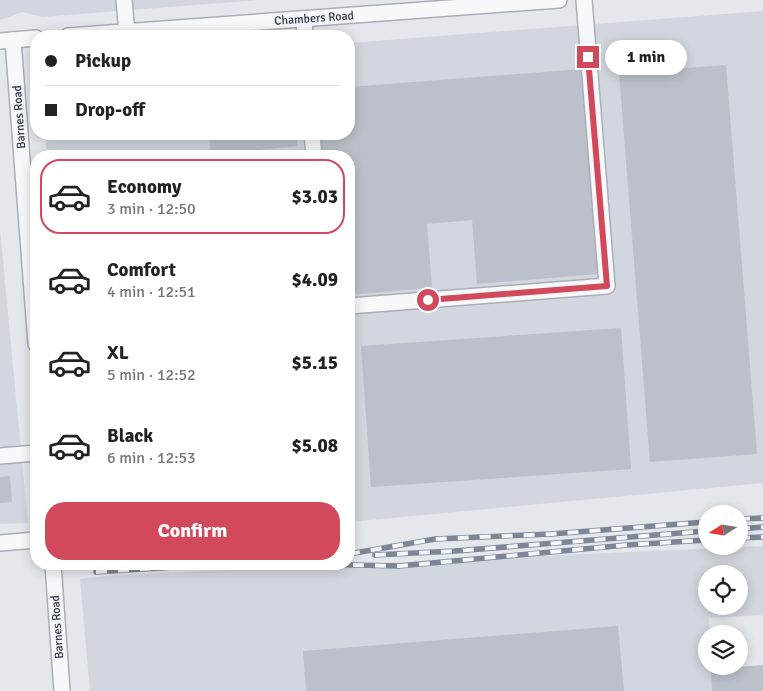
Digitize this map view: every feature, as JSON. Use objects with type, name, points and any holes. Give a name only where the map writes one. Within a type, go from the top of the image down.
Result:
[{"type":"street","points":[[124,0],[127,30]]},
{"type":"street","name":"Chambers Road","points":[[165,30],[304,19],[371,7],[559,0]]},
{"type":"street","points":[[355,306],[607,286],[584,0]]},
{"type":"street","points":[[304,19],[305,30]]},
{"type":"street","points":[[7,40],[30,38]]},
{"type":"street","name":"Barnes Road","points":[[7,40],[30,281]]},
{"type":"street","points":[[0,456],[30,454]]},
{"type":"street","points":[[0,543],[30,540]]},
{"type":"street","name":"Barnes Road","points":[[53,570],[62,691]]},
{"type":"shaded area","points":[[0,0],[258,0],[42,17],[23,12],[0,20]]},
{"type":"shaded area","points":[[763,11],[763,483],[355,521],[355,150],[46,150],[46,140],[355,140],[355,43]]},
{"type":"shaded area","points":[[0,230],[28,523],[0,524]]},
{"type":"shaded area","points":[[763,546],[763,615],[709,618],[709,625],[698,625],[698,675],[713,675],[714,691],[90,691],[80,579],[117,575],[228,570],[355,570],[355,564],[698,549],[698,555],[748,555],[748,547]]},
{"type":"building","points":[[726,65],[757,454],[650,462],[619,73]]},
{"type":"building","points":[[583,69],[599,274],[477,284],[472,220],[427,224],[432,288],[355,294],[355,150],[319,150],[319,140],[355,140],[355,87]]},
{"type":"building","points":[[210,140],[297,140],[298,146],[259,150],[211,150]]},
{"type":"building","points":[[621,328],[631,469],[371,487],[361,346]]},
{"type":"building","points":[[10,476],[12,502],[0,503],[0,477]]},
{"type":"building","points":[[618,626],[624,691],[306,691],[303,651]]},
{"type":"building","points":[[763,665],[763,691],[712,691],[711,675],[748,675],[748,666]]},
{"type":"railway","points":[[748,519],[763,518]]},
{"type":"railway","points":[[355,553],[435,539],[551,534],[698,523]]},
{"type":"railway","points":[[748,528],[763,527]]},
{"type":"railway","points":[[375,555],[455,551],[698,532]]},
{"type":"railway","points":[[748,538],[763,537]]},
{"type":"railway","points":[[355,565],[399,566],[627,545],[698,541]]},
{"type":"railway","points":[[96,572],[127,570]]},
{"type":"route","points":[[428,300],[607,286],[588,57]]}]
